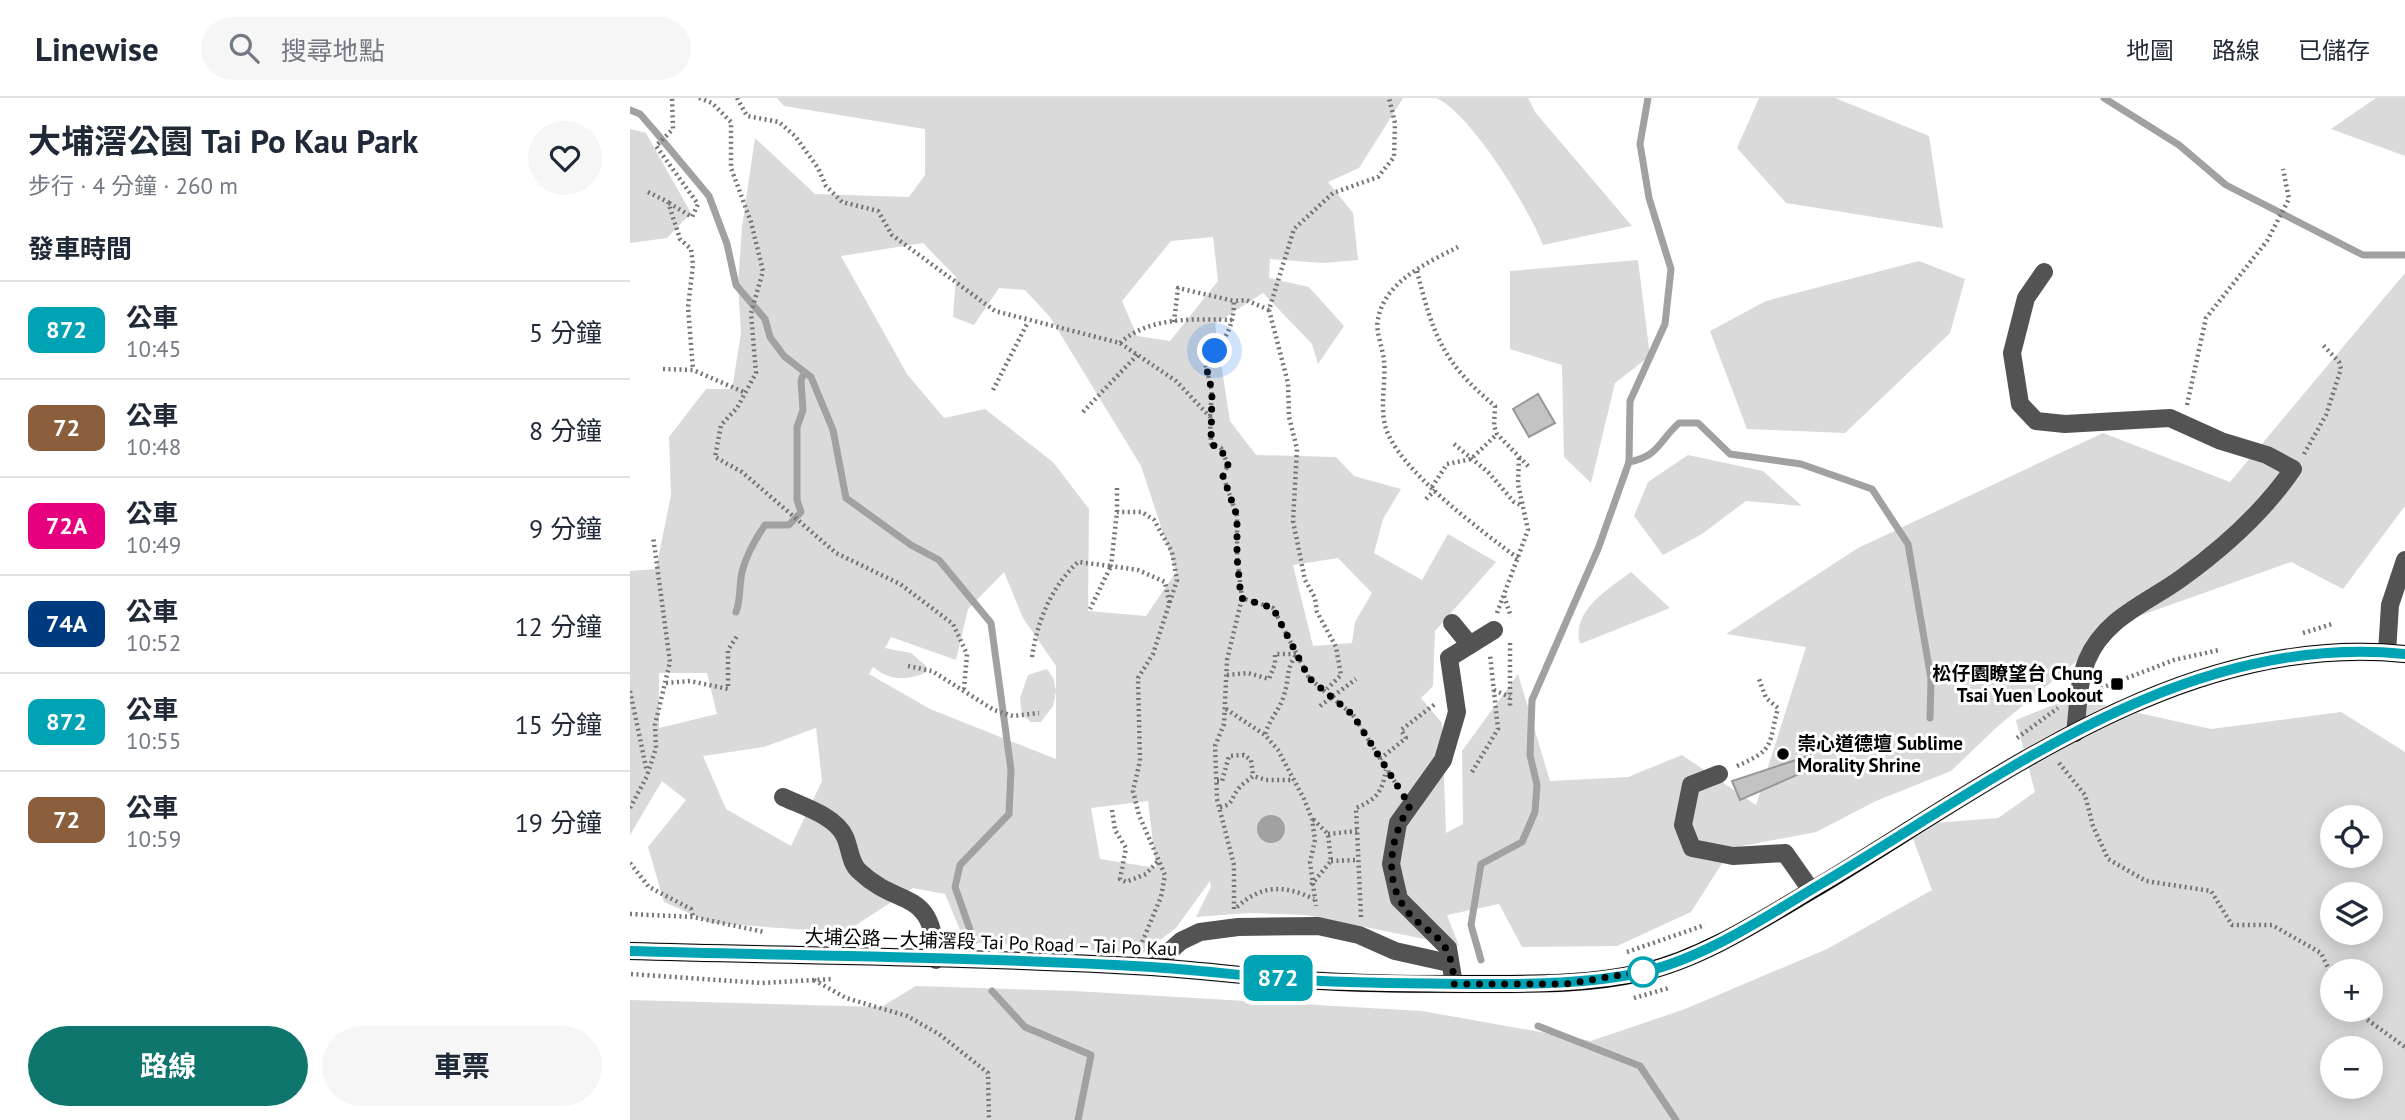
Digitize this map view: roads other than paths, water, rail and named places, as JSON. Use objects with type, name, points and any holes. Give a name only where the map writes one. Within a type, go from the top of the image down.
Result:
[{"type":"main road","name":"大埔公路－大埔滘段 Tai Po Road – Tai Po Kau","points":[[630,951],[936,960],[1158,960],[1293,980],[1454,984],[1566,984],[1651,970],[1760,921],[2075,733],[2167,689],[2219,672],[2270,661],[2329,653],[2396,653]]},
{"type":"street","points":[[2044,272],[2026,298],[2012,353],[2020,404],[2036,421],[2064,424],[2170,418],[2221,441],[2267,455],[2293,469],[2270,499],[2182,578],[2119,616],[2088,658],[2075,733]]},
{"type":"street","points":[[2396,653],[2390,605],[2405,560]]},
{"type":"street","points":[[1452,623],[1470,645]]},
{"type":"street","points":[[1454,984],[1448,948],[1399,899],[1391,864],[1398,823],[1443,760],[1457,712],[1449,658],[1501,631]]},
{"type":"street","points":[[1719,774],[1691,785],[1684,825],[1692,848],[1733,856],[1786,853],[1811,890]]},
{"type":"street","points":[[783,797],[823,815],[844,833],[856,868],[878,889],[915,901],[926,914],[936,944],[936,960]]},
{"type":"street","points":[[1158,960],[1181,941],[1236,919],[1318,926],[1359,935],[1395,950],[1449,963]]},
{"type":"waterway","points":[[1481,960],[1471,925],[1481,864],[1522,842],[1535,812],[1537,785],[1530,755],[1532,700],[1598,549],[1629,462],[1630,401],[1665,324],[1671,269],[1649,198],[1640,144],[1648,98]]},
{"type":"waterway","points":[[2104,98],[2179,145],[2226,185],[2363,255],[2405,255]]},
{"type":"waterway","points":[[630,110],[640,114],[709,196],[727,244],[736,285],[765,319],[770,337],[784,356],[811,377],[833,430],[846,498],[911,545],[939,560],[991,623],[1011,770],[1009,814],[960,865],[955,887],[974,941]]},
{"type":"waterway","points":[[736,612],[744,566],[765,525],[789,525],[801,512],[797,500],[797,427],[803,410],[801,381],[804,372]]},
{"type":"waterway","points":[[1629,462],[1647,456],[1679,423],[1698,423],[1730,454],[1801,464],[1872,489],[1908,544],[1931,679],[1930,718]]},
{"type":"waterway","points":[[992,991],[1025,1027],[1091,1055],[1078,1120]]},
{"type":"waterway","points":[[1538,1026],[1640,1066],[1676,1120]]},
{"type":"place","name":"松仔園瞭望台 Chung Tsai Yuen Lookout","points":[[2117,684]]},
{"type":"place","name":"崇心道德壇 Sublime Morality Shrine","points":[[1783,754]]}]
